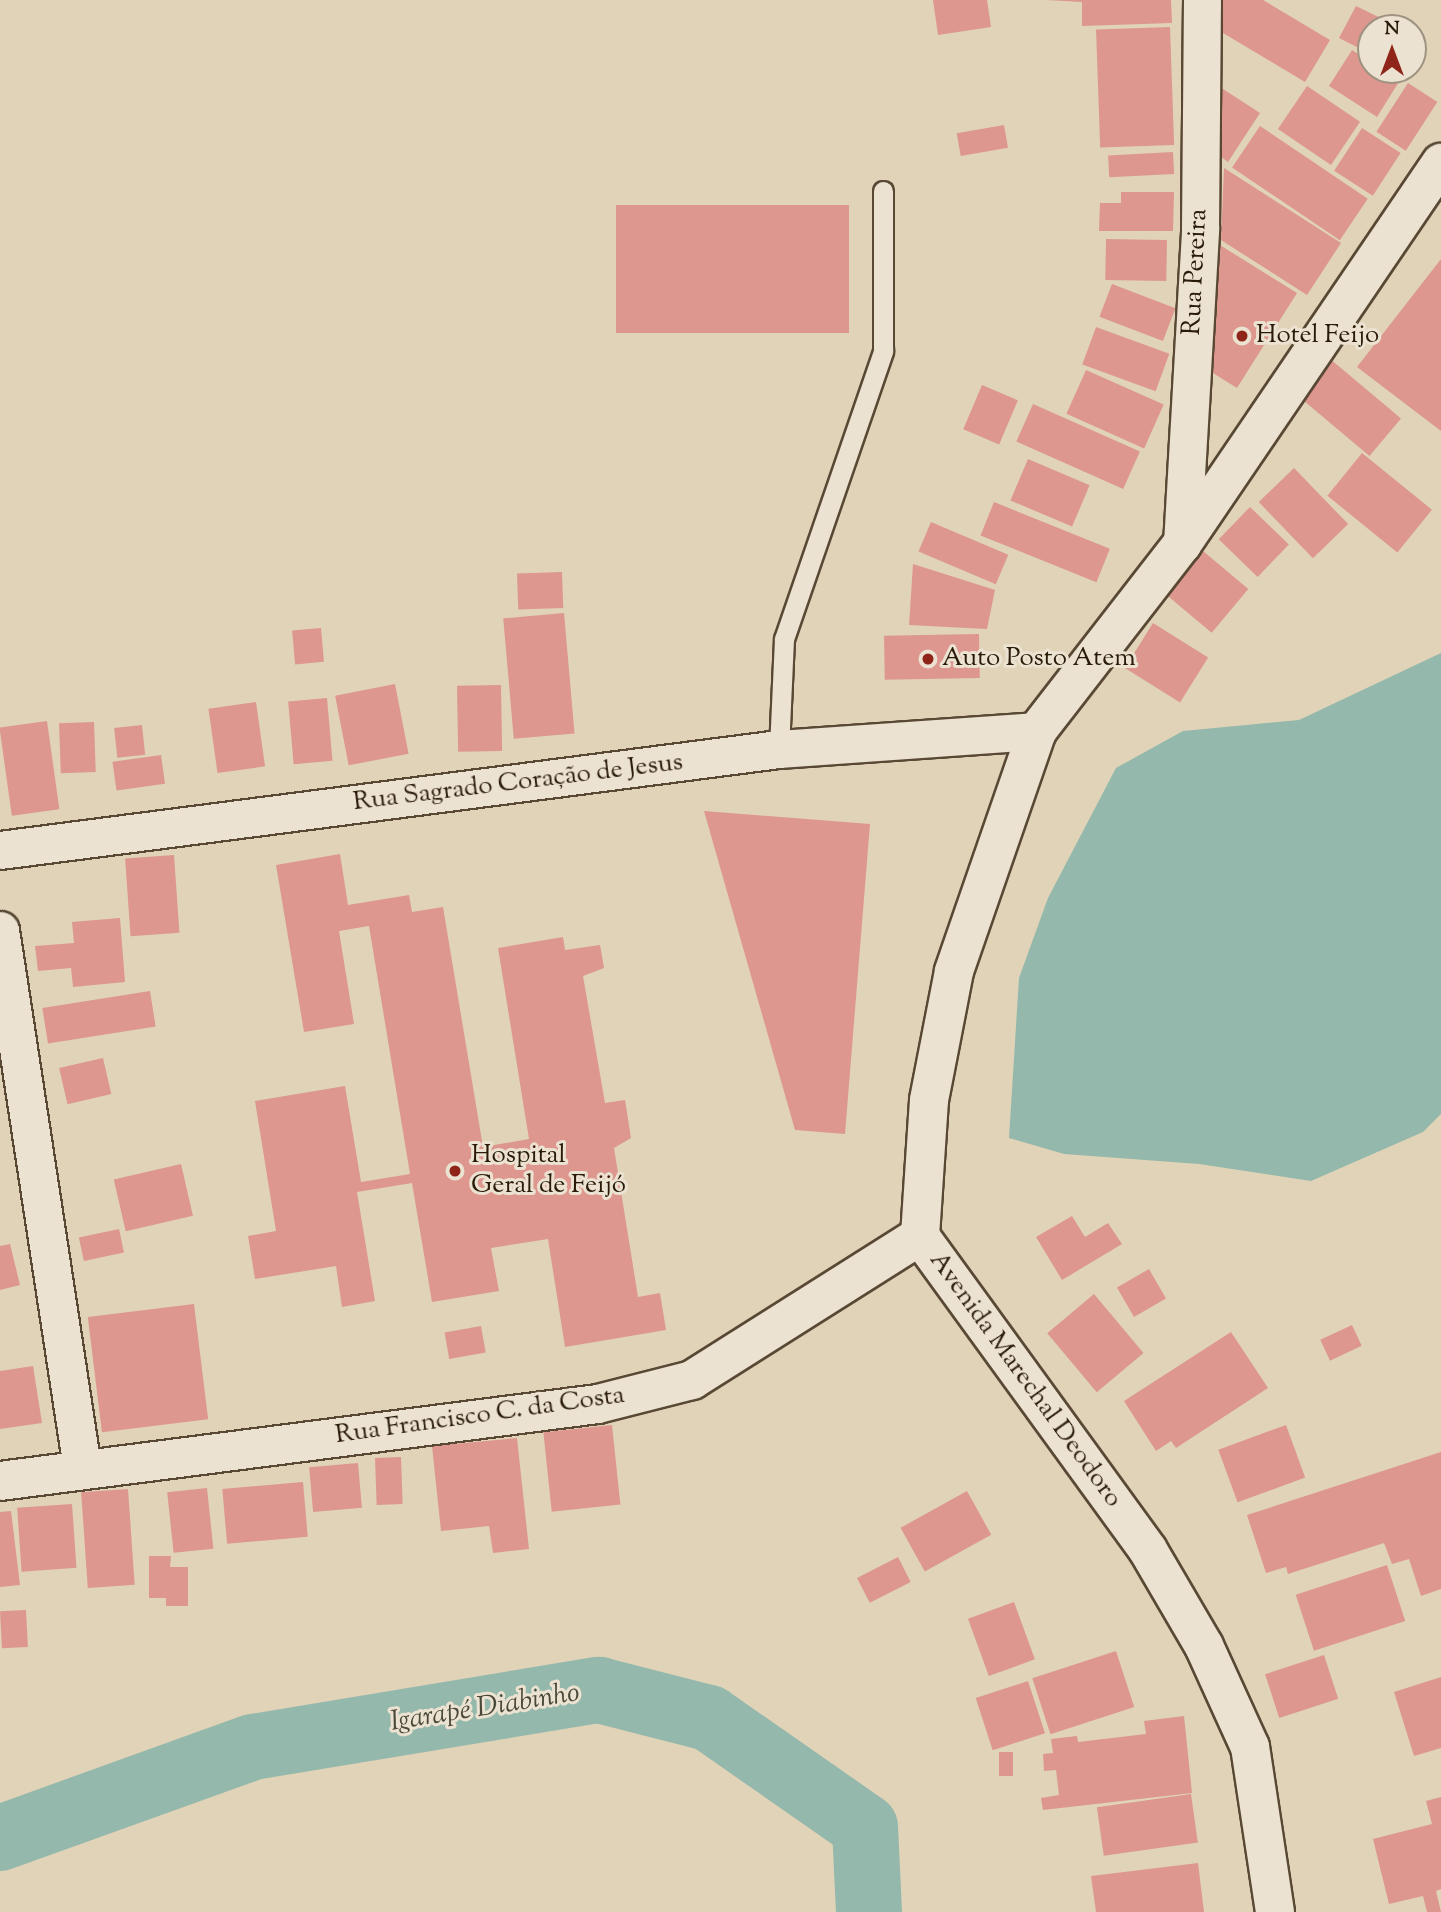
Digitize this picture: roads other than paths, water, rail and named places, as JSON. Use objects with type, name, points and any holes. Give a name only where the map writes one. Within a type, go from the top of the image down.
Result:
[{"type":"main road","name":"Avenida Marechal Deodoro","points":[[1275,1912],[1250,1747],[1204,1646],[1148,1550],[920,1236],[929,1100],[954,971],[1037,731],[1182,544],[1441,163]]},
{"type":"main road","name":"Rua Francisco C. da Costa","points":[[0,1481],[82,1468],[598,1404],[692,1380],[920,1236]]},
{"type":"street","name":"Rua Pereira","points":[[1182,544],[1200,228],[1202,0]]},
{"type":"street","name":"Rua Sagrado Coração de Jesus","points":[[0,850],[779,749],[1037,731]]},
{"type":"street","points":[[0,930],[16,1153],[82,1468]]},
{"type":"lane","points":[[779,749],[784,639],[883,351],[883,191]]},
{"type":"water","points":[[1441,653],[1441,1114],[1423,1132],[1311,1181],[1199,1164],[1064,1154],[1009,1138],[1019,978],[1048,898],[1116,768],[1183,731],[1299,720]]},
{"type":"waterway","name":"Igarapé Diabinho","points":[[0,1838],[253,1747],[599,1690],[709,1718],[865,1827],[869,1912]]},
{"type":"place","name":"Hotel Feijo","points":[[1242,336]]},
{"type":"place","name":"Auto Posto Atem","points":[[928,659]]},
{"type":"place","name":"Hospital Geral de Feijó","points":[[455,1171]]}]
